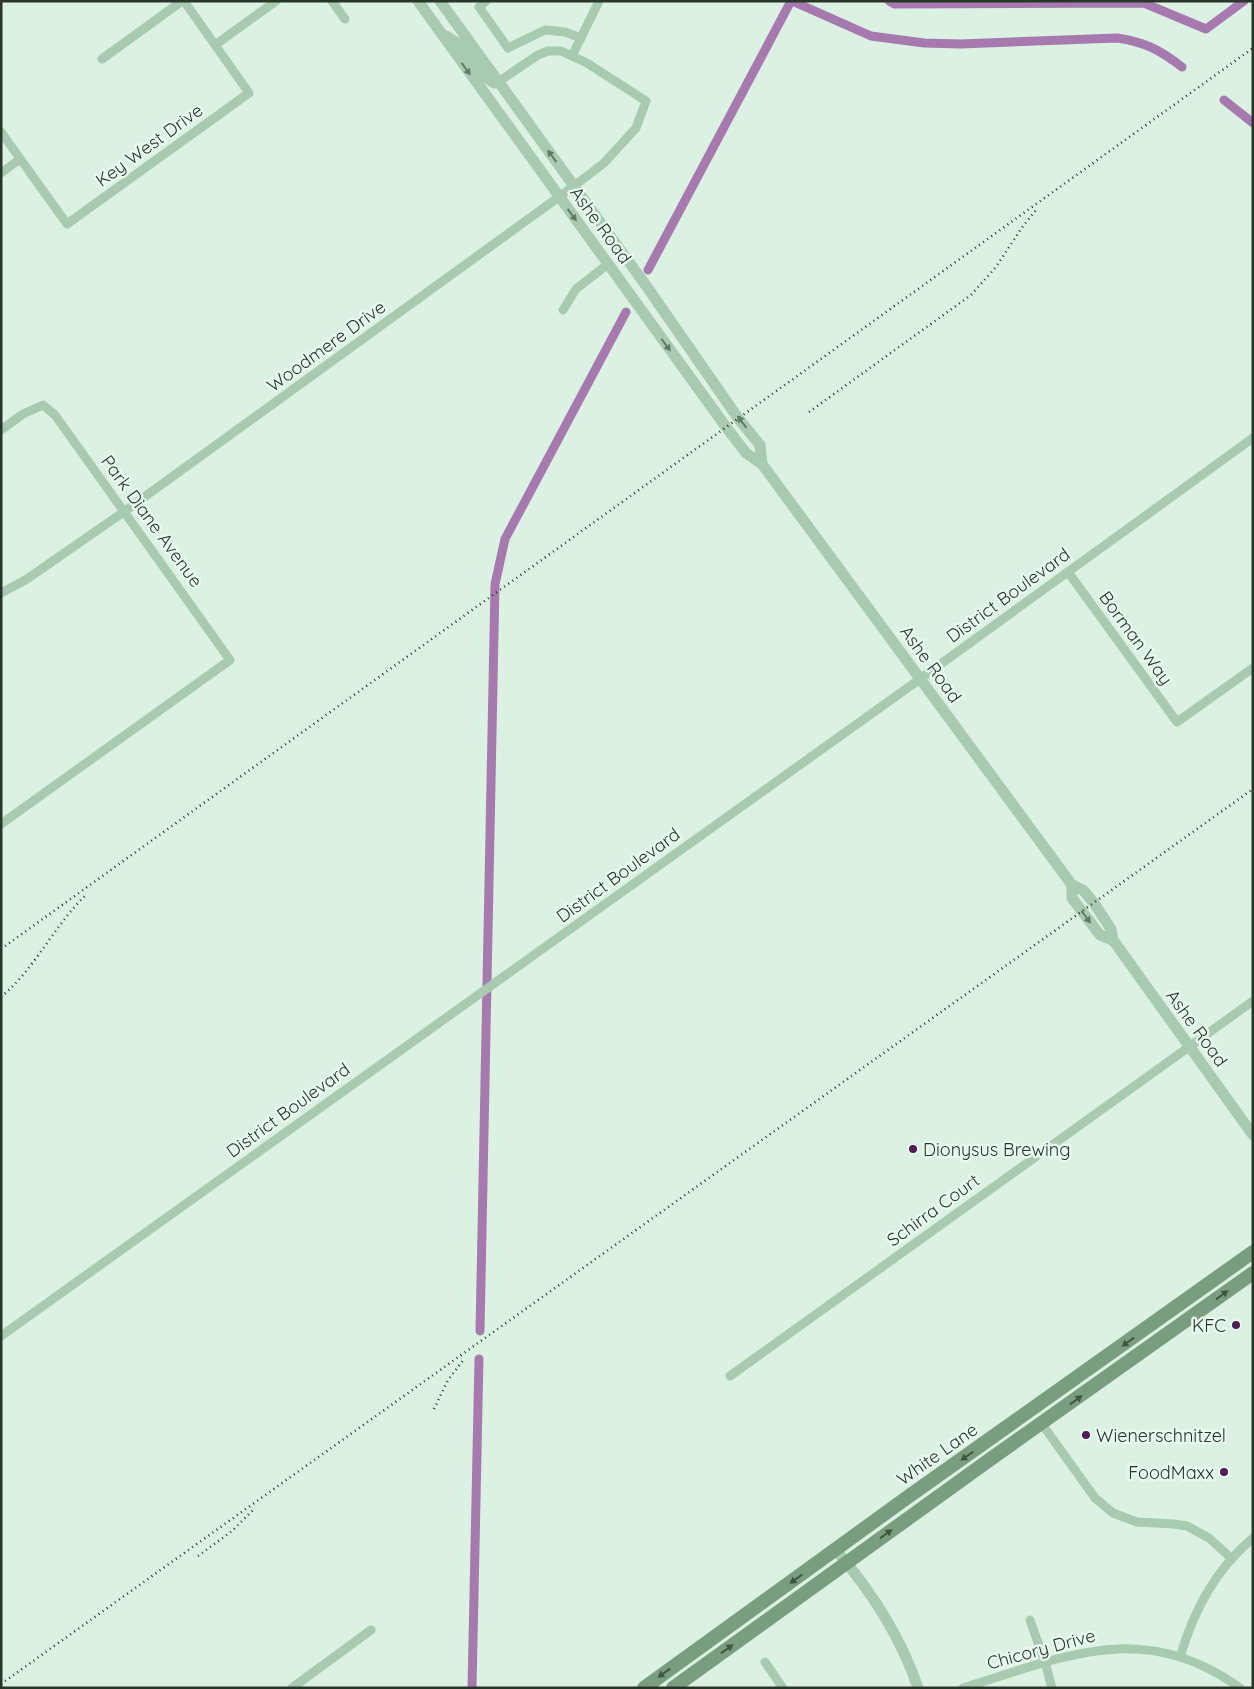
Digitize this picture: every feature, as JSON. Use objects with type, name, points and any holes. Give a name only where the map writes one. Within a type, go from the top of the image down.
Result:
[{"type":"main road","name":"White Lane","points":[[644,1688],[905,1499],[1033,1410],[1253,1252]]},
{"type":"main road","name":"White Lane","points":[[673,1688],[1253,1273]]},
{"type":"main road","points":[[1176,1328],[1178,1315],[1211,1282]]},
{"type":"main road","points":[[1122,1367],[1161,1326],[1161,1318]]},
{"type":"main road","points":[[1042,1424],[1042,1414],[1050,1405],[1097,1364]]},
{"type":"main road","points":[[992,1458],[994,1449],[1029,1421],[1033,1410]]},
{"type":"street","points":[[102,59],[183,1],[215,45],[276,1]]},
{"type":"street","points":[[332,1],[345,19]]},
{"type":"street","name":"Ashe Road","points":[[418,1],[637,306],[746,453],[762,464],[1072,885],[1083,890],[1094,903],[1111,929],[1113,940],[1253,1135]]},
{"type":"street","name":"Ashe Road","points":[[440,1],[647,287],[738,418],[760,445],[762,464]]},
{"type":"street","points":[[486,1],[479,7],[508,48],[546,30],[565,32],[581,38]]},
{"type":"street","points":[[440,32],[457,43],[485,78],[494,83],[543,53],[561,51],[572,56],[600,1]]},
{"type":"street","name":"Key West Drive","points":[[20,159],[67,224],[249,93],[215,45]]},
{"type":"street","name":"Woodmere Drive","points":[[1,593],[27,579],[125,511],[604,163],[636,128],[646,101],[587,63],[572,56]]},
{"type":"street","points":[[1,132],[20,159],[1,173]]},
{"type":"street","points":[[563,310],[576,289],[608,264]]},
{"type":"street","name":"Park Diane Avenue","points":[[1,430],[23,414],[43,405],[55,414],[230,660],[1,824]]},
{"type":"street","name":"District Boulevard","points":[[1,1336],[920,679],[1253,438]]},
{"type":"street","name":"Borman Way","points":[[1068,572],[1177,722],[1253,668]]},
{"type":"street","name":"Schirra Court","points":[[730,1376],[1253,1001]]},
{"type":"street","points":[[1042,1424],[1095,1498],[1113,1513],[1137,1522],[1187,1526],[1209,1538],[1231,1558]]},
{"type":"street","points":[[1180,1656],[1198,1608],[1207,1590],[1231,1558],[1253,1538]]},
{"type":"street","points":[[836,1550],[889,1623],[901,1645],[918,1688]]},
{"type":"street","points":[[1030,1620],[1052,1688]]},
{"type":"street","points":[[292,1688],[371,1630]]},
{"type":"street","name":"Chicory Drive","points":[[963,1688],[1074,1654],[1112,1648],[1153,1650],[1180,1656],[1215,1671],[1240,1688]]},
{"type":"street","points":[[765,1662],[783,1688]]},
{"type":"waterway","points":[[648,270],[791,1]]},
{"type":"waterway","points":[[792,1],[871,36],[924,43],[960,44],[1117,38],[1152,48],[1182,67]]},
{"type":"waterway","points":[[889,1],[894,4],[1144,3],[1206,29],[1244,1]]},
{"type":"waterway","points":[[1224,100],[1253,123]]},
{"type":"waterway","points":[[480,1331],[495,584],[505,539],[626,312]]},
{"type":"waterway","points":[[472,1688],[479,1359]]},
{"type":"railway","points":[[1,949],[1253,48]]},
{"type":"railway","points":[[809,412],[971,295],[996,267],[1023,226],[1037,209]]},
{"type":"railway","points":[[1,1684],[1253,789]]},
{"type":"railway","points":[[1,997],[25,973],[75,906],[87,894]]},
{"type":"railway","points":[[434,1409],[448,1380],[465,1358]]},
{"type":"railway","points":[[198,1556],[232,1531],[253,1510]]},
{"type":"place","name":"Dionysus Brewing","points":[[913,1149]]},
{"type":"place","name":"KFC","points":[[1236,1325]]},
{"type":"place","name":"Wienerschnitzel","points":[[1086,1435]]},
{"type":"place","name":"FoodMaxx","points":[[1224,1472]]}]
